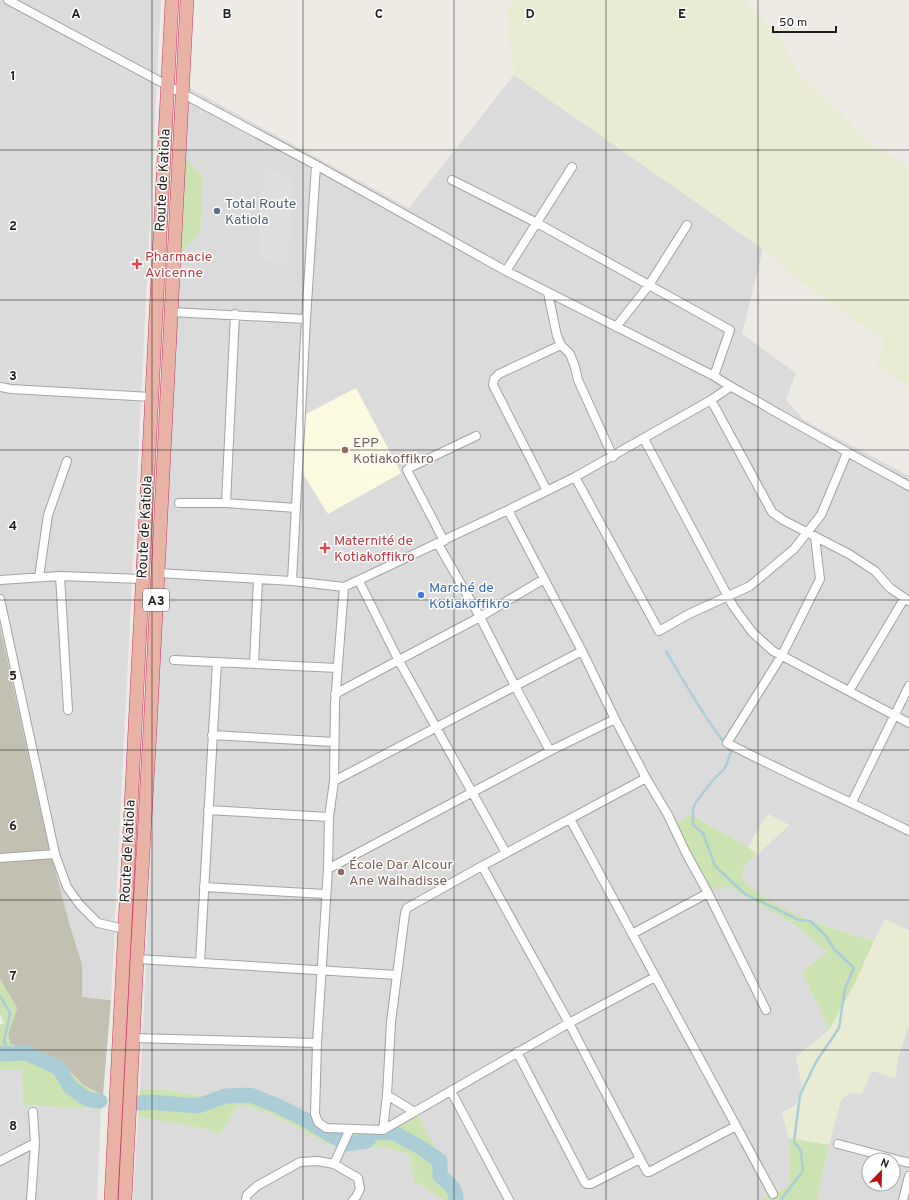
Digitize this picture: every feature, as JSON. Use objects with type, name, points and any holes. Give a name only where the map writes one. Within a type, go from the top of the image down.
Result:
[{"type":"highway","name":"Route de Katiola","points":[[111,1200],[172,0]]},
{"type":"highway","name":"Route de Katiola","points":[[125,1200],[187,0]]},
{"type":"street","points":[[8,0],[316,165],[506,271],[714,376],[730,388],[768,407],[847,453],[909,486]]},
{"type":"street","points":[[292,581],[316,165]]},
{"type":"street","points":[[506,271],[572,167]]},
{"type":"street","points":[[452,180],[537,223],[730,330],[714,376]]},
{"type":"street","points":[[616,327],[649,285],[687,225]]},
{"type":"street","points":[[548,293],[554,328],[561,345],[570,354],[578,380],[613,457]]},
{"type":"street","points":[[171,312],[236,314],[306,319]]},
{"type":"street","points":[[226,503],[236,314]]},
{"type":"street","points":[[547,491],[493,385],[494,379],[499,374],[561,345]]},
{"type":"street","points":[[0,387],[11,389],[151,396]]},
{"type":"street","points":[[158,573],[292,581],[344,587],[575,477],[613,457],[730,388]]},
{"type":"street","points":[[712,400],[772,512],[783,520],[849,554],[875,571],[890,588],[907,600],[849,691]]},
{"type":"street","points":[[476,436],[407,470],[441,542],[550,751]]},
{"type":"street","points":[[644,439],[728,596],[752,632],[766,646],[909,723]]},
{"type":"street","points":[[575,477],[659,631],[688,614],[750,586],[811,535],[847,453]]},
{"type":"street","points":[[39,577],[48,515],[67,461]]},
{"type":"street","points":[[179,503],[226,503],[296,508]]},
{"type":"street","points":[[508,510],[582,651],[615,719],[646,778],[668,815],[766,1010]]},
{"type":"street","points":[[811,535],[820,579],[782,655],[728,743],[776,768],[852,802],[909,831]]},
{"type":"street","points":[[0,580],[60,576],[142,580]]},
{"type":"street","points":[[60,576],[68,710]]},
{"type":"street","points":[[254,663],[258,579]]},
{"type":"street","points":[[335,694],[480,617],[544,579]]},
{"type":"street","points":[[359,581],[399,661],[506,853]]},
{"type":"street","points":[[344,587],[335,694],[334,781],[325,894],[317,1044],[315,1114],[318,1122],[326,1128],[382,1130],[517,1052],[655,977]]},
{"type":"street","points":[[0,599],[56,854],[67,886],[80,906],[98,923],[124,929]]},
{"type":"street","points":[[334,781],[582,651]]},
{"type":"street","points":[[174,660],[337,668]]},
{"type":"street","points":[[200,963],[216,662]]},
{"type":"street","points":[[852,802],[909,686]]},
{"type":"street","points":[[328,869],[550,751],[615,719]]},
{"type":"street","points":[[212,735],[334,742]]},
{"type":"street","points":[[382,1130],[388,1095],[391,1022],[396,975],[407,908],[646,778]]},
{"type":"street","points":[[208,810],[330,817]]},
{"type":"street","points":[[570,819],[773,1194]]},
{"type":"street","points":[[0,858],[56,854]]},
{"type":"street","points":[[482,866],[569,1023],[647,1172],[736,1126]]},
{"type":"street","points":[[204,887],[325,894]]},
{"type":"street","points":[[632,934],[708,893]]},
{"type":"street","points":[[137,959],[396,975]]},
{"type":"street","points":[[133,1038],[317,1044]]},
{"type":"street","points":[[517,1052],[584,1183],[591,1184],[640,1159]]},
{"type":"street","points":[[451,1091],[509,1200]]},
{"type":"street","points":[[388,1095],[413,1111]]},
{"type":"street","points":[[31,1200],[35,1143],[33,1112]]},
{"type":"street","points":[[334,1164],[350,1129]]},
{"type":"street","points":[[0,1161],[35,1143]]},
{"type":"street","points":[[838,1144],[909,1163]]},
{"type":"street","points":[[246,1200],[247,1195],[257,1186],[300,1162],[318,1161],[334,1164],[358,1178],[360,1190],[353,1200]]},
{"type":"street","points":[[903,1200],[909,1176]]},
{"type":"shaded area","points":[[0,0],[161,0],[111,1000],[82,997],[82,964],[70,926],[46,835],[0,627]]},
{"type":"shaded area","points":[[513,0],[743,0],[762,18],[779,35],[801,78],[845,118],[865,140],[909,167],[909,387],[876,364],[884,346],[884,340],[793,276],[763,249],[514,75],[513,53],[507,35],[510,17],[506,14]]},
{"type":"shaded area","points":[[514,75],[763,249],[742,334],[796,373],[786,400],[804,420],[909,476],[909,931],[885,919],[874,941],[796,916],[755,893],[742,881],[744,867],[789,825],[768,814],[748,847],[691,814],[728,886],[791,922],[827,952],[802,971],[829,1030],[796,1057],[802,1086],[796,1105],[782,1113],[789,1138],[789,1186],[760,1200],[462,1200],[419,1116],[378,1134],[331,1132],[269,1096],[227,1091],[203,1096],[167,1090],[140,1089],[188,87],[409,208]]},
{"type":"shaded area","points":[[264,164],[293,180],[288,263],[258,261]]},
{"type":"shaded area","points":[[356,388],[401,473],[328,514],[300,469],[306,414]]},
{"type":"shaded area","points":[[0,627],[46,835],[70,926],[82,964],[82,997],[111,1000],[103,1095],[83,1085],[66,1067],[41,1055],[10,1044],[8,1034],[17,1008],[0,979]]},
{"type":"shaded area","points":[[768,814],[789,825],[757,854],[748,847]]},
{"type":"shaded area","points":[[885,919],[909,931],[909,1024],[898,1058],[895,1078],[872,1071],[862,1094],[850,1093],[841,1100],[829,1145],[789,1138],[782,1113],[796,1105],[802,1086],[796,1057],[829,1030],[854,985]]},
{"type":"shaded area","points":[[909,1024],[909,1200],[817,1200],[841,1100],[850,1093],[862,1094],[872,1070],[895,1077],[898,1058]]},
{"type":"shaded area","points":[[0,1069],[22,1069],[23,1105],[101,1109],[97,1200],[0,1200]]},
{"type":"shaded area","points":[[239,1105],[268,1112],[323,1141],[346,1151],[382,1147],[409,1154],[414,1181],[443,1200],[133,1200],[138,1117],[195,1127],[220,1134]]},
{"type":"green space","points":[[185,158],[203,176],[200,234],[180,253]]},
{"type":"green space","points":[[690,814],[748,847],[757,854],[744,867],[742,880],[756,892],[788,911],[804,918],[874,941],[854,985],[829,1030],[802,971],[827,952],[791,922],[728,886],[711,890],[688,853],[676,824]]},
{"type":"green space","points":[[0,979],[17,1008],[8,1034],[10,1044],[41,1055],[66,1067],[83,1085],[103,1095],[101,1109],[23,1105],[22,1069],[0,1069],[0,1025],[4,1023],[0,1015]]},
{"type":"green space","points":[[140,1089],[167,1090],[203,1096],[227,1091],[269,1096],[331,1132],[378,1134],[419,1116],[462,1200],[443,1200],[414,1181],[409,1154],[382,1147],[346,1151],[323,1141],[268,1112],[239,1105],[220,1134],[195,1127],[138,1117]]},
{"type":"green space","points":[[789,1138],[829,1145],[817,1200],[760,1200],[789,1186]]},
{"type":"waterway","points":[[666,651],[705,715],[731,752],[725,768],[713,780],[696,802],[693,809],[693,825],[703,833],[715,866],[745,894],[799,920],[810,921],[826,936],[834,949],[854,968],[845,988],[839,1028],[816,1062],[800,1095],[794,1142],[801,1151],[803,1171],[781,1200]]},
{"type":"waterway","points":[[0,996],[10,1013],[4,1042],[10,1054]]},
{"type":"waterway","points":[[0,1054],[26,1053],[59,1068],[70,1087],[87,1099],[100,1101]]},
{"type":"waterway","points":[[138,1103],[148,1102],[198,1106],[225,1096],[250,1095],[276,1105],[306,1120],[346,1144],[367,1141],[374,1132],[394,1133],[420,1147],[440,1161],[440,1176],[453,1189],[456,1200]]},
{"type":"place","name":"Total Route Katiola","points":[[217,211]]},
{"type":"place","name":"Pharmacie Avicenne","points":[[137,264]]},
{"type":"place","name":"EPP Kotiakoffikro","points":[[345,450]]},
{"type":"place","name":"Maternité de Kotiakoffikro","points":[[325,548]]},
{"type":"place","name":"Marché de Kotiakoffikro","points":[[421,595]]},
{"type":"place","name":"École Dar Alcour Ane Walhadisse","points":[[341,872]]}]
